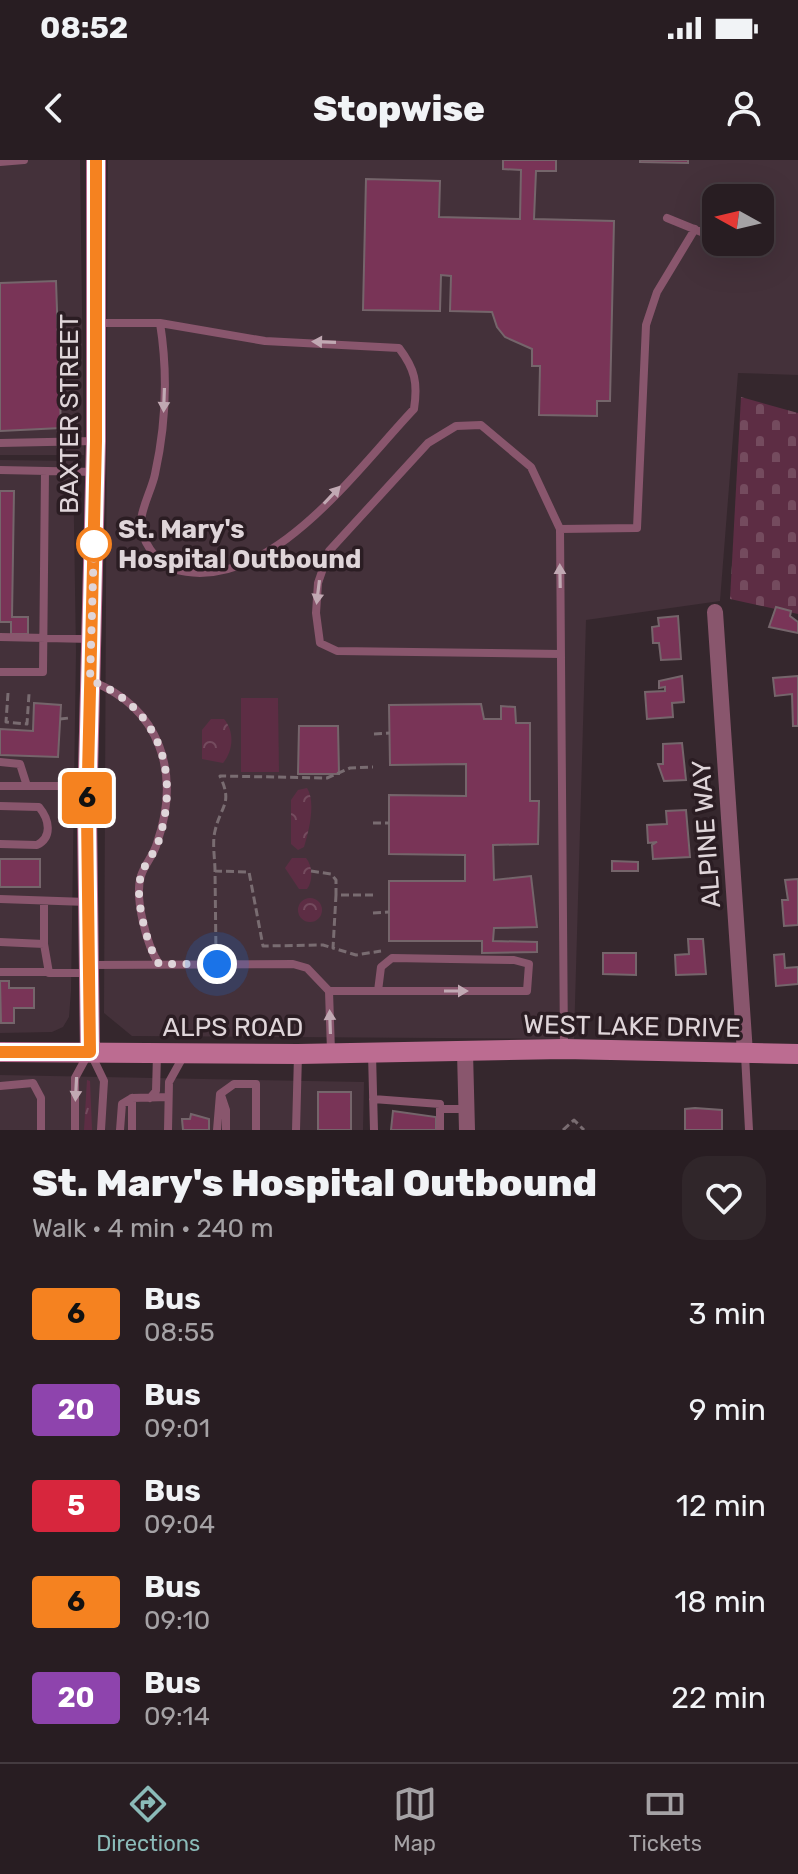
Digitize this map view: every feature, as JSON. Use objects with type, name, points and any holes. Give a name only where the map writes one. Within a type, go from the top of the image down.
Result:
[{"type":"main road","name":"BAXTER STREET","points":[[90,1052],[87,786],[96,441],[96,160]]},
{"type":"main road","name":"WEST LAKE DRIVE","points":[[465,1052],[564,1049],[798,1054]]},
{"type":"main road","name":"ALPS ROAD","points":[[0,1052],[465,1052]]},
{"type":"street","name":"ALPINE WAY","points":[[715,612],[745,1053]]},
{"type":"street","points":[[465,1052],[467,1130]]},
{"type":"lane","points":[[0,162],[24,160]]},
{"type":"lane","points":[[667,218],[702,232]]},
{"type":"lane","points":[[560,529],[637,528],[646,325],[657,292],[695,229]]},
{"type":"lane","points":[[96,323],[160,323],[265,341],[399,348],[412,365],[418,385],[414,409],[290,540],[238,568],[201,576],[168,567],[147,547],[141,522],[155,476],[164,423],[166,357],[160,323]]},
{"type":"lane","points":[[560,654],[337,651],[320,643],[316,613],[318,583],[329,551],[428,443],[456,426],[481,425],[531,467],[560,529],[564,1049]]},
{"type":"lane","points":[[0,443],[96,441]]},
{"type":"lane","points":[[0,470],[95,472]]},
{"type":"lane","points":[[0,672],[43,672],[45,471]]},
{"type":"lane","points":[[0,637],[91,639]]},
{"type":"lane","points":[[90,680],[117,691],[142,714],[162,748],[165,811],[157,844],[140,878],[147,946],[159,964]]},
{"type":"lane","points":[[0,762],[23,766],[27,786]]},
{"type":"lane","points":[[0,786],[87,786]]},
{"type":"lane","points":[[0,806],[39,807],[48,826],[47,836],[37,845],[0,844]]},
{"type":"lane","points":[[0,899],[88,902]]},
{"type":"lane","points":[[44,902],[44,944],[49,972]]},
{"type":"lane","points":[[0,942],[44,944]]},
{"type":"lane","points":[[329,991],[378,991],[527,991],[529,964],[514,960],[392,958],[381,967],[378,991]]},
{"type":"lane","points":[[0,972],[49,972],[159,964],[293,964],[307,968],[329,991],[331,1053]]},
{"type":"lane","points":[[75,1130],[75,1078],[90,1052]]},
{"type":"lane","points":[[90,1052],[104,1081],[101,1130]]},
{"type":"lane","points":[[150,1098],[156,1091],[157,1053]]},
{"type":"lane","points":[[372,1053],[374,1130]]},
{"type":"lane","points":[[745,1053],[749,1130]]},
{"type":"lane","points":[[168,1130],[168,1097],[173,1072],[184,1054]]},
{"type":"lane","points":[[296,1130],[298,1054]]},
{"type":"lane","points":[[2,1086],[12,1082],[33,1083],[39,1090],[41,1130]]},
{"type":"lane","points":[[217,1130],[220,1094],[234,1084],[256,1084],[256,1130]]},
{"type":"lane","points":[[220,1094],[226,1110],[226,1130]]},
{"type":"lane","points":[[120,1130],[122,1104],[132,1098],[168,1097]]},
{"type":"lane","points":[[132,1098],[132,1130]]},
{"type":"lane","points":[[373,1099],[440,1104],[440,1130]]},
{"type":"lane","points":[[440,1109],[467,1109]]},
{"type":"path","points":[[8,693],[6,722],[27,724],[29,694]]},
{"type":"path","points":[[28,711],[34,711]]},
{"type":"path","points":[[60,719],[69,718]]},
{"type":"path","points":[[11,723],[11,730]]},
{"type":"path","points":[[374,734],[390,733]]},
{"type":"path","points":[[217,964],[215,831],[227,801],[226,785],[220,776],[327,778],[350,768],[373,767]]},
{"type":"path","points":[[373,823],[389,823]]},
{"type":"path","points":[[215,871],[249,872],[263,946],[323,945],[356,955],[381,951]]},
{"type":"path","points":[[311,871],[334,876],[333,948]]},
{"type":"path","points":[[336,895],[373,895]]},
{"type":"path","points":[[373,913],[389,912]]},
{"type":"path","points":[[563,1130],[574,1120],[584,1130]]},
{"type":"shaded area","points":[[0,160],[80,160],[84,455],[0,455]]},
{"type":"shaded area","points":[[108,160],[798,160],[798,375],[738,373],[720,601],[586,620],[574,1039],[132,1036],[104,1013]]},
{"type":"shaded area","points":[[0,460],[73,461],[76,651],[71,991],[69,1017],[63,1027],[52,1032],[0,1033]]},
{"type":"shaded area","points":[[0,1075],[364,1082],[363,1130],[0,1130]]},
{"type":"green space","points":[[741,397],[798,413],[798,614],[730,599]]},
{"type":"green space","points":[[241,698],[278,698],[279,772],[241,772]]},
{"type":"green space","points":[[211,719],[224,719],[230,730],[231,747],[223,763],[202,759],[202,730]]},
{"type":"green space","points":[[307,788],[311,817],[304,847],[298,850],[291,844],[291,800],[298,790]]},
{"type":"green space","points":[[292,858],[306,858],[310,865],[307,889],[299,889],[285,868]]},
{"type":"green space","points":[[310,898],[318,902],[322,910],[318,918],[310,922],[302,918],[298,910],[302,902]]},
{"type":"green space","points":[[87,1080],[90,1081],[92,1130],[84,1130]]},
{"type":"building","points":[[503,160],[556,160],[556,171],[536,171],[534,219],[614,221],[610,401],[597,401],[597,416],[539,415],[540,366],[532,366],[532,349],[505,337],[497,327],[492,312],[450,311],[451,276],[441,275],[440,311],[363,310],[366,179],[440,181],[439,217],[520,219],[521,170],[503,169]]},
{"type":"building","points":[[688,160],[688,163],[640,162]]},
{"type":"building","points":[[56,281],[61,428],[0,431],[0,283]]},
{"type":"building","points":[[0,491],[14,491],[12,617],[28,617],[28,634],[11,634],[11,622],[0,622]]},
{"type":"building","points":[[776,607],[791,611],[790,616],[798,622],[798,633],[769,627]]},
{"type":"building","points":[[678,616],[681,659],[661,660],[659,643],[653,643],[652,627],[659,626],[658,618]]},
{"type":"building","points":[[682,676],[684,702],[672,703],[673,717],[647,719],[645,692],[665,691],[665,687],[659,688],[659,681]]},
{"type":"building","points":[[798,676],[798,726],[793,726],[792,694],[775,696],[773,678]]},
{"type":"building","points":[[34,703],[61,705],[58,757],[0,755],[0,729],[33,731]]},
{"type":"building","points":[[481,704],[484,719],[501,719],[501,706],[515,707],[516,723],[530,723],[530,801],[539,801],[538,844],[493,845],[494,880],[531,876],[537,927],[494,928],[493,941],[537,942],[537,952],[482,953],[482,941],[389,941],[389,881],[465,881],[465,855],[389,854],[389,795],[466,796],[466,764],[390,765],[389,705]]},
{"type":"building","points":[[299,726],[338,726],[339,774],[298,774]]},
{"type":"building","points":[[682,743],[686,780],[664,781],[658,764],[663,764],[663,744]]},
{"type":"building","points":[[686,810],[690,857],[653,859],[652,845],[657,842],[648,843],[647,825],[667,824],[666,811]]},
{"type":"building","points":[[0,859],[40,859],[40,887],[0,887]]},
{"type":"building","points":[[612,861],[638,862],[638,871],[612,871]]},
{"type":"building","points":[[798,879],[798,925],[784,926],[782,900],[788,900],[785,880]]},
{"type":"building","points":[[688,939],[703,939],[706,974],[676,975],[675,955],[689,954]]},
{"type":"building","points":[[603,953],[636,953],[636,975],[603,974]]},
{"type":"building","points":[[784,954],[785,968],[798,967],[798,984],[776,986],[774,955]]},
{"type":"building","points":[[0,981],[9,981],[9,988],[34,988],[34,1008],[14,1008],[14,1023],[1,1023]]},
{"type":"building","points":[[318,1092],[351,1092],[351,1130],[318,1130]]},
{"type":"building","points":[[685,1109],[722,1110],[722,1130],[685,1130]]},
{"type":"building","points":[[393,1111],[436,1117],[436,1130],[391,1130]]},
{"type":"building","points":[[191,1114],[209,1119],[209,1130],[183,1130],[182,1119],[190,1119]]},
{"type":"bus line","name":"6","points":[[0,1052],[90,1052],[87,815],[96,441],[96,160]]},
{"type":"place","name":"St. Mary's Hospital Outbound","points":[[94,544]]},
{"type":"route","points":[[94,544],[90,680],[117,691],[142,714],[162,748],[166,777],[165,811],[157,844],[140,878],[147,946],[159,964],[217,964]]}]
